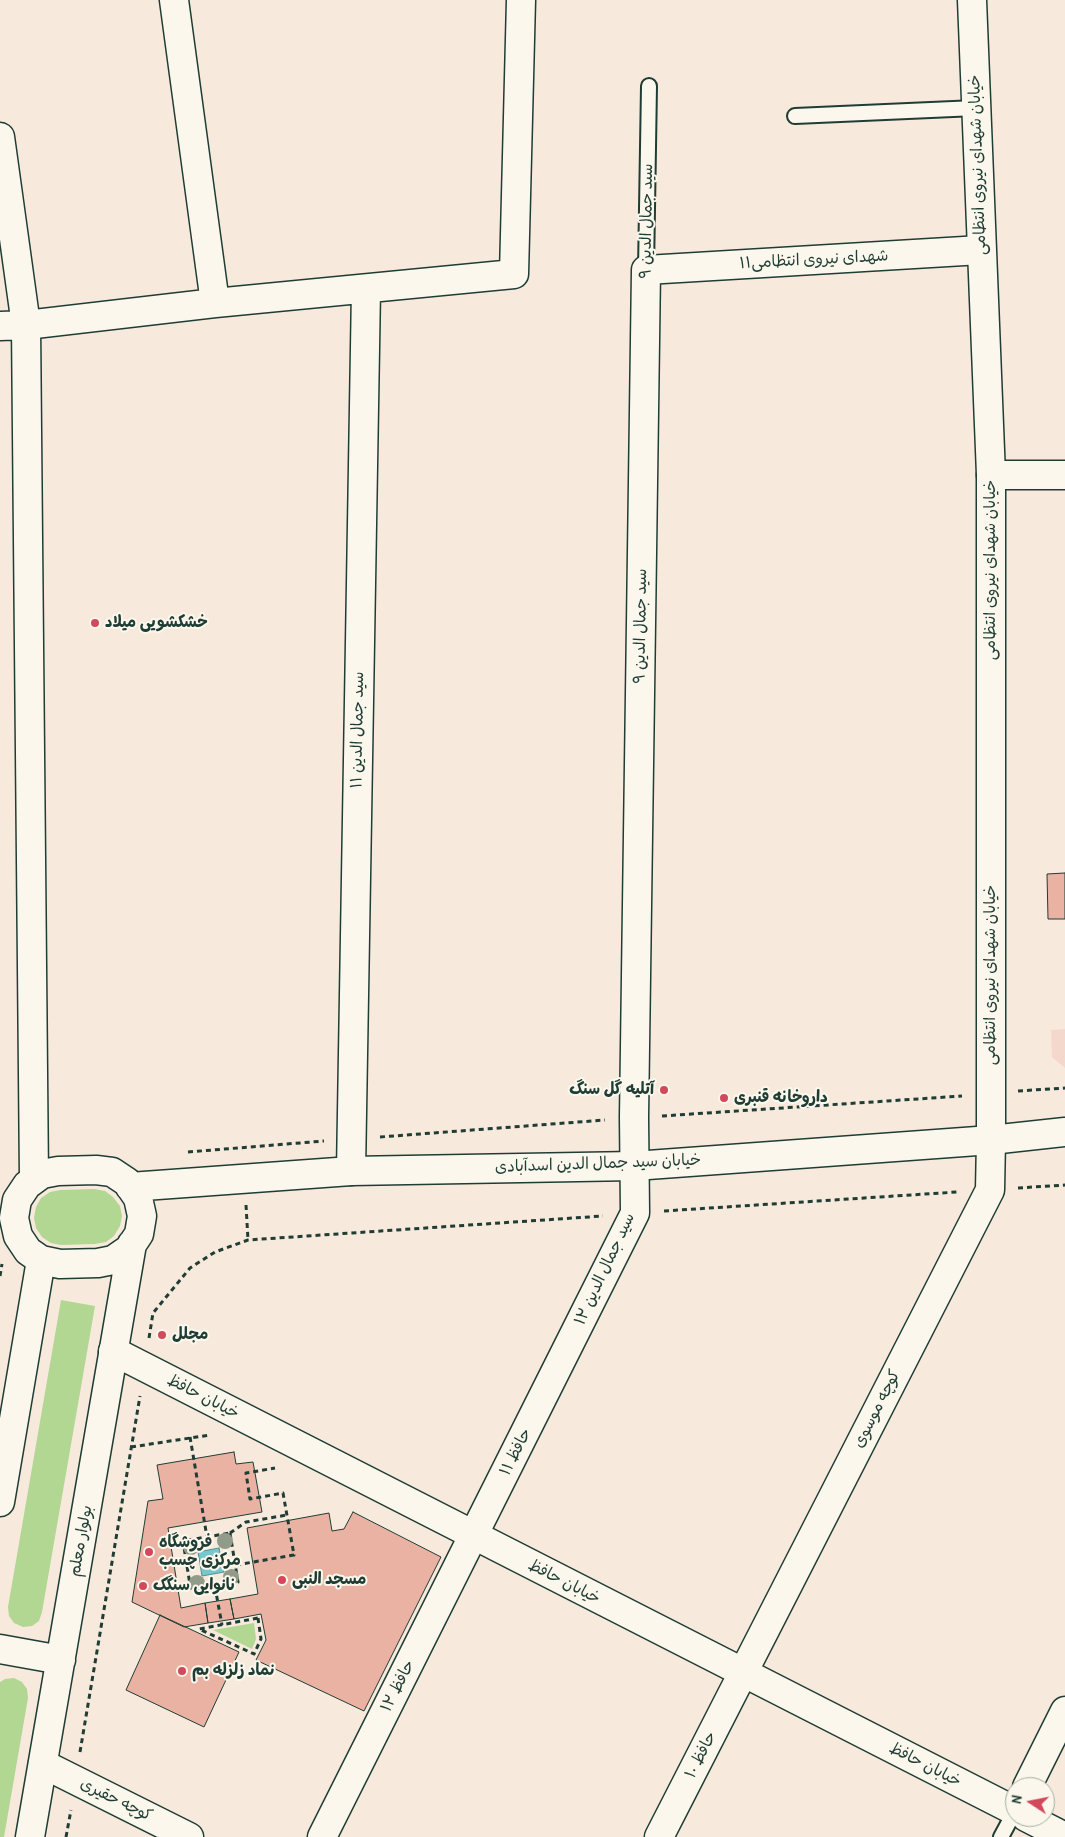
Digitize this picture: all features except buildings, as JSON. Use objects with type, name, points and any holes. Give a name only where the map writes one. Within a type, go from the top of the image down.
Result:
[{"type":"street","points":[[174,0],[215,303]]},
{"type":"street","points":[[13,325],[514,274],[520,0]]},
{"type":"street","name":"خیابان شهدای نیروی انتظامی","points":[[972,0],[991,475],[991,1140]]},
{"type":"street","points":[[0,137],[13,325],[34,1179]]},
{"type":"street","name":"شهدای نیروی انتظامی۱۱","points":[[646,270],[982,250]]},
{"type":"street","name":"سید جمال الدین ۹","points":[[634,1166],[646,270]]},
{"type":"street","name":"سید جمال الدین ۱۱","points":[[351,1171],[366,289]]},
{"type":"street","points":[[991,475],[1065,475]]},
{"type":"street","name":"خیابان سید جمال الدین اسدآبادی","points":[[130,1187],[351,1171],[634,1166],[991,1140],[1065,1132]]},
{"type":"street","name":"کوچه موسوی","points":[[742,1672],[990,1190],[991,1140]]},
{"type":"street","name":"سید جمال الدین ۱۲","points":[[558,1368],[635,1214],[634,1166]]},
{"type":"street","points":[[58,1170],[112,1172],[128,1182],[130,1187],[138,1198],[142,1216],[138,1234],[129,1249],[113,1260],[98,1263],[60,1264],[42,1260],[28,1251],[18,1236],[14,1218],[8,1205],[17,1200],[27,1185],[34,1179],[42,1174],[58,1170]]},
{"type":"street","name":"بولوار معلم","points":[[30,1837],[132,1244]]},
{"type":"street","points":[[1,1493],[42,1260]]},
{"type":"street","name":"خیابان حافظ","points":[[113,1352],[1005,1806]]},
{"type":"street","name":"حافظ ۱۱","points":[[473,1535],[558,1368]]},
{"type":"street","name":"حافظ ۱۲","points":[[322,1837],[473,1535]]},
{"type":"street","points":[[0,1649],[61,1660]]},
{"type":"street","name":"حافظ ۱۰","points":[[659,1837],[742,1672]]},
{"type":"street","points":[[1032,1777],[1065,1711]]},
{"type":"street","name":"کوچه حقیری","points":[[43,1764],[189,1837]]},
{"type":"street","points":[[1046,1827],[1065,1837]]},
{"type":"lane","name":"سید جمال الدین ۹","points":[[646,270],[649,86]]},
{"type":"lane","points":[[795,116],[976,108]]},
{"type":"path","points":[[183,1152],[634,1117],[1065,1088]]},
{"type":"path","points":[[66,1837],[153,1313],[190,1268],[215,1252],[248,1240]]},
{"type":"path","points":[[131,1447],[208,1434],[217,1438]]},
{"type":"path","points":[[190,1437],[207,1537]]},
{"type":"path","points":[[236,1565],[294,1555],[283,1493],[250,1499],[246,1473],[276,1468],[267,1464]]},
{"type":"path","points":[[230,1533],[238,1582],[192,1591],[183,1541],[230,1533],[246,1522],[287,1515]]},
{"type":"path","points":[[215,1586],[222,1625]]},
{"type":"path","points":[[258,1618],[261,1639],[254,1654],[199,1629],[222,1625],[258,1618]]},
{"type":"shaded area","points":[[1065,1029],[1065,1068],[1052,1057],[1051,1030]]},
{"type":"green space","points":[[94,1189],[105,1191],[120,1206],[122,1216],[120,1226],[114,1236],[106,1242],[95,1244],[61,1245],[51,1243],[42,1237],[36,1228],[34,1218],[36,1207],[41,1198],[50,1192],[60,1190]]},
{"type":"green space","points":[[61,1300],[95,1306],[42,1612],[39,1621],[32,1626],[23,1627],[14,1623],[9,1616],[8,1607]]},
{"type":"green space","points":[[254,1623],[256,1639],[252,1649],[213,1630]]},
{"type":"green space","points":[[14,1678],[22,1682],[27,1689],[28,1698],[4,1837],[0,1837],[0,1682],[5,1679]]},
{"type":"water","points":[[219,1548],[224,1572],[202,1576],[198,1552]]},
{"type":"place","name":"خشکشویی میلاد","points":[[95,623]]},
{"type":"place","name":"آتلیه گل سنگ","points":[[664,1090]]},
{"type":"place","name":"داروخانه قنبری","points":[[724,1098]]},
{"type":"place","name":"مجلل","points":[[162,1335]]},
{"type":"place","name":"فروشگاه مرکزی چسب","points":[[149,1552]]},
{"type":"place","name":"مسجد النبی","points":[[282,1580]]},
{"type":"place","name":"نانوایی سنگک","points":[[143,1586]]},
{"type":"place","name":"نماد زلزله بم","points":[[182,1671]]}]
